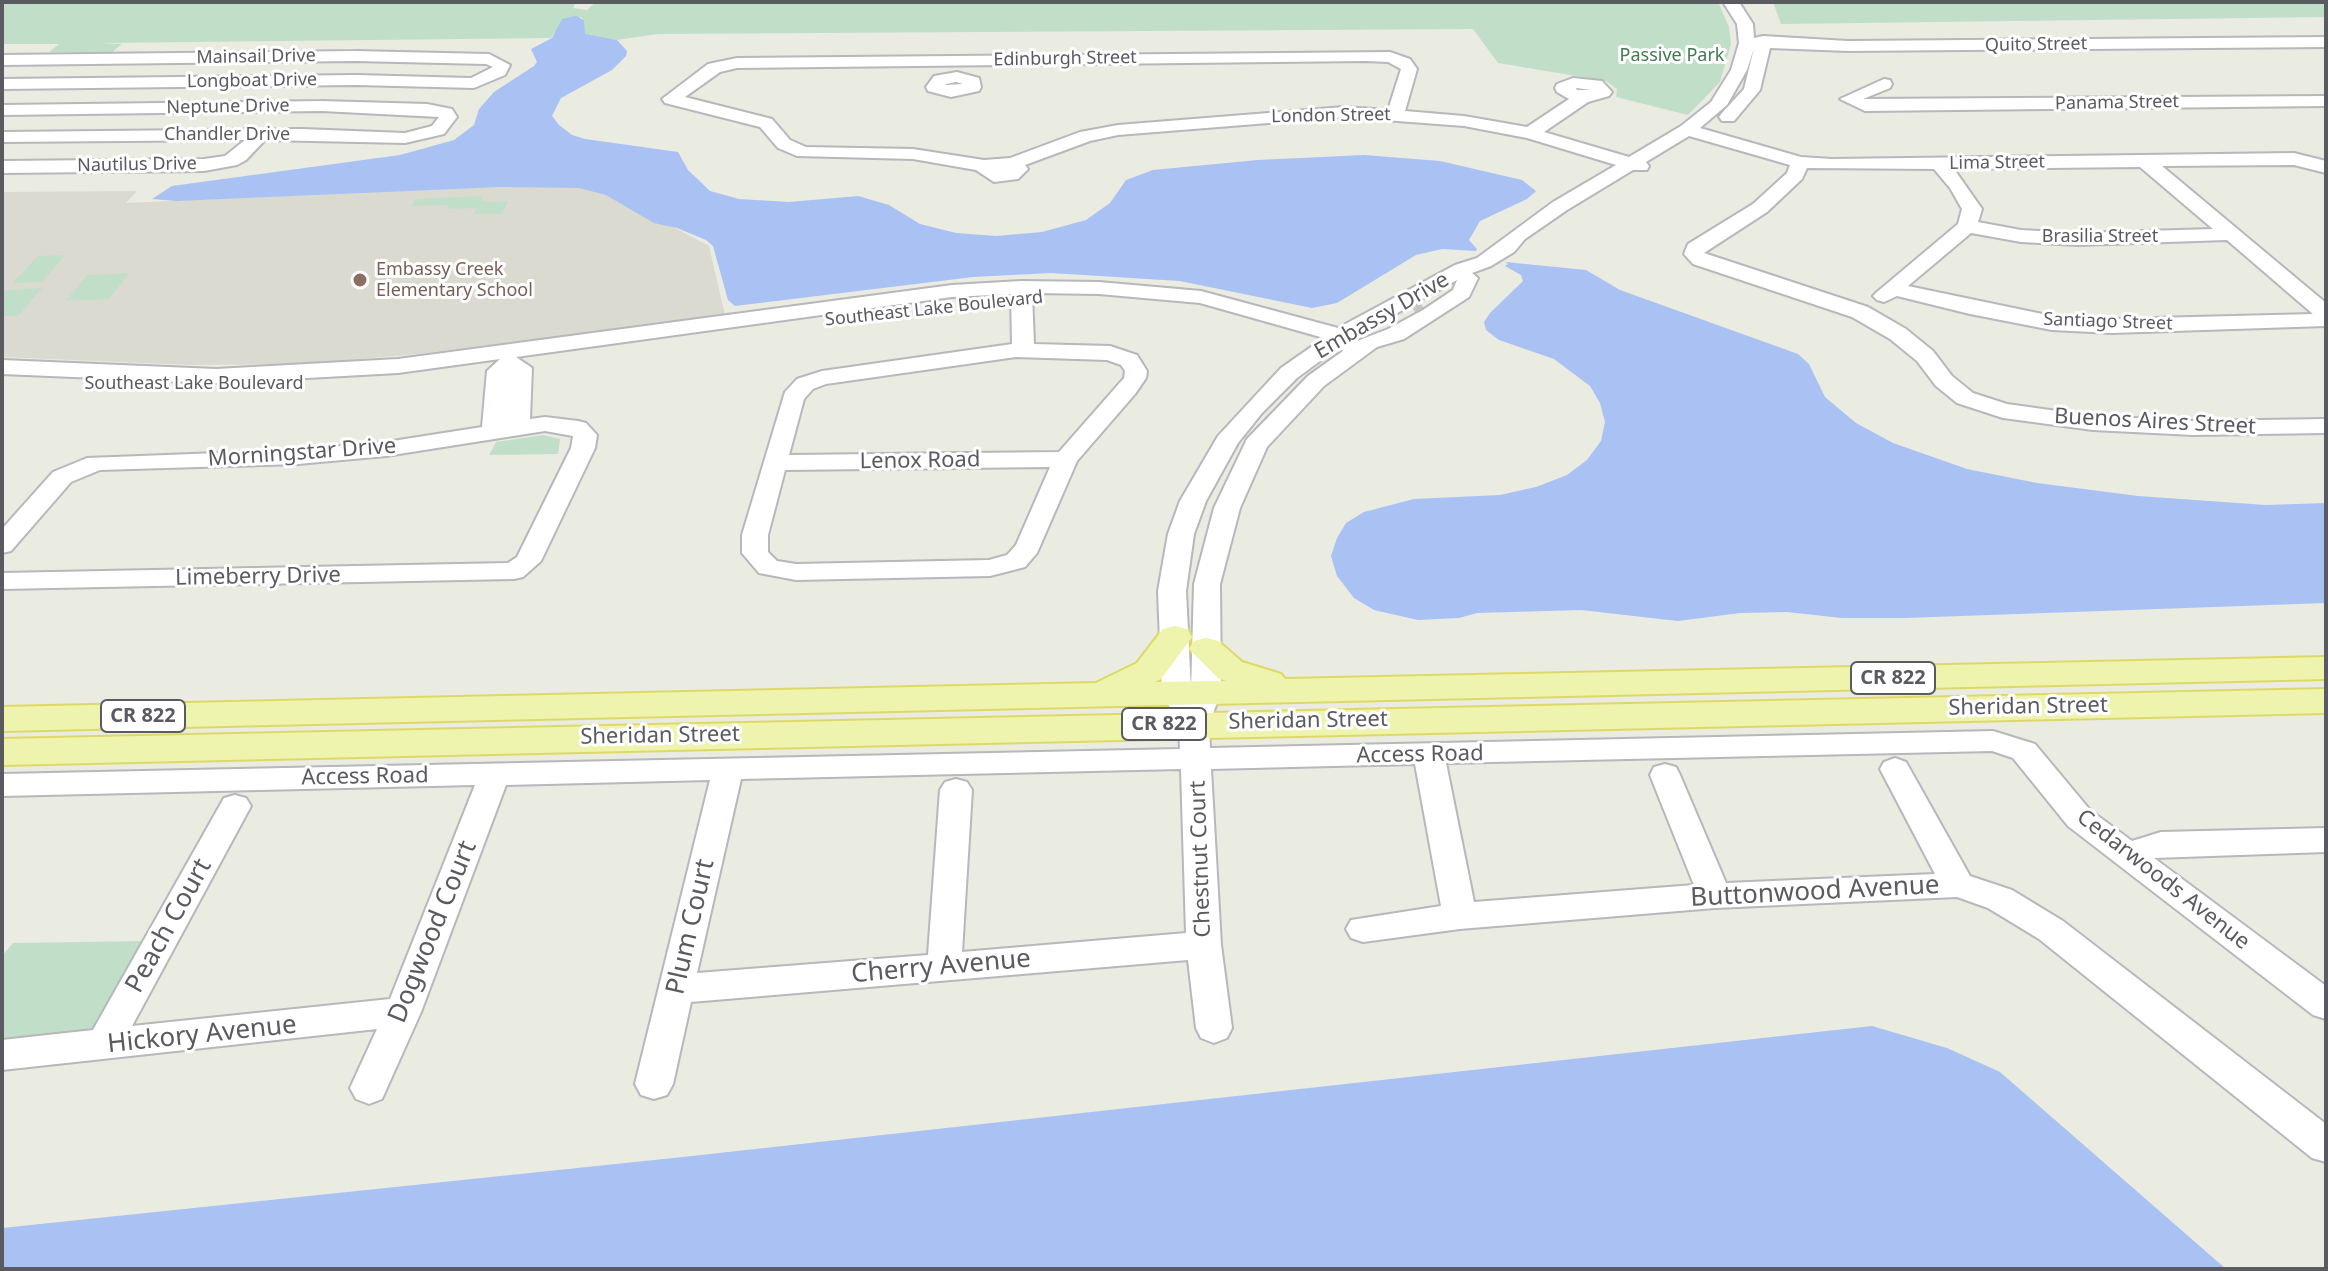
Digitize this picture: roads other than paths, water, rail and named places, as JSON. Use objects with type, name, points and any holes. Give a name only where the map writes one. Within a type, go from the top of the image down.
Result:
[{"type":"main road","points":[[1100,695],[1149,671],[1190,643],[1230,670],[1305,690]]},
{"type":"main road","name":"Sheridan Street","points":[[2,719],[1100,695],[1193,717],[1305,690],[2326,668]]},
{"type":"main road","name":"Sheridan Street","points":[[2,777],[268,746],[1193,717],[1643,714],[2326,701]]},
{"type":"main road","points":[[268,746],[285,713]]},
{"type":"street","points":[[1731,2],[1755,44]]},
{"type":"street","name":"Embassy Drive","points":[[1508,248],[1528,228],[1687,130],[1718,105],[1762,31],[1749,2]]},
{"type":"street","name":"Quito Street","points":[[1755,44],[2326,42]]},
{"type":"street","name":"Embassy Drive","points":[[1193,717],[1190,643],[1172,591],[1181,534],[1193,501],[1227,441],[1254,408],[1289,373],[1462,293],[1479,267],[1508,248],[1586,209],[1706,136],[1736,110],[1752,90],[1757,77],[1755,44]]},
{"type":"street","points":[[1848,46],[1908,106]]},
{"type":"street","name":"Edinburgh Street","points":[[675,103],[671,99],[674,94],[725,64],[959,69],[1366,56],[1404,62],[1409,69],[1396,114]]},
{"type":"street","name":"Mainsail Drive","points":[[2,60],[430,57],[489,59],[502,65],[499,71]]},
{"type":"street","points":[[2,84],[34,59]]},
{"type":"street","name":"Longboat Drive","points":[[2,84],[356,80],[474,83],[499,71]]},
{"type":"street","name":"Panama Street","points":[[1874,73],[1849,99],[1858,105],[1908,106],[2326,101]]},
{"type":"street","points":[[1530,133],[1584,97]]},
{"type":"street","name":"London Street","points":[[675,103],[745,115],[766,123],[784,144],[803,152],[913,154],[987,166],[1012,163],[1084,136],[1118,130],[1312,114],[1396,114],[1464,121],[1530,133],[1648,169]]},
{"type":"street","name":"Neptune Drive","points":[[2,110],[322,106],[427,109],[446,113],[448,121]]},
{"type":"street","name":"Chandler Drive","points":[[2,137],[261,134],[405,138],[428,134],[448,121]]},
{"type":"street","name":"Lima Street","points":[[1687,130],[1800,162],[1832,165],[2294,159],[2318,164]]},
{"type":"street","name":"Nautilus Drive","points":[[2,167],[204,165],[230,161],[240,156],[261,134]]},
{"type":"street","points":[[2145,161],[2326,314]]},
{"type":"street","name":"Buenos Aires Street","points":[[1800,162],[1795,175],[1760,208],[1695,248],[1694,254],[1700,260],[1860,312],[1898,334],[1925,356],[1944,381],[1965,398],[2003,411],[2093,423],[2193,428],[2326,426]]},
{"type":"street","points":[[1860,312],[1894,289],[1967,226],[1972,209],[1958,185],[1939,164]]},
{"type":"street","name":"Brasilia Street","points":[[1967,226],[2021,236],[2078,239],[2233,234]]},
{"type":"street","name":"Embassy Drive","points":[[1190,643],[1227,508],[1256,444],[1348,344],[1462,269],[1479,267]]},
{"type":"street","name":"Santiago Street","points":[[1894,289],[1970,308],[2052,323],[2112,326],[2326,320]]},
{"type":"street","points":[[1017,350],[1024,303],[1020,292]]},
{"type":"street","name":"Southeast Lake Boulevard","points":[[2,367],[230,375],[398,366],[511,356],[1020,292],[1166,303],[1244,317],[1348,344]]},
{"type":"street","points":[[1017,350],[1092,350],[1122,356],[1133,364],[1135,378],[1066,459],[1028,547],[1016,561],[990,568],[796,572],[768,567],[755,553],[755,535],[793,397],[805,384],[822,378],[1017,350]]},
{"type":"street","points":[[506,429],[498,371],[511,356]]},
{"type":"street","name":"Southeast Lake Boulevard","points":[[2,379],[268,387],[372,379],[511,356]]},
{"type":"street","name":"Morningstar Drive","points":[[2,545],[62,477],[84,467],[112,462],[298,457],[386,449],[506,429],[562,425],[578,428],[585,435],[583,448],[528,561],[514,571]]},
{"type":"street","name":"Lenox Road","points":[[774,463],[1066,459]]},
{"type":"street","name":"Limeberry Drive","points":[[2,581],[514,571]]},
{"type":"street","points":[[1643,714],[1715,896]]},
{"type":"street","name":"Access Road","points":[[2,777],[728,770],[958,777],[1193,717],[1429,755],[1660,762],[1888,757],[1993,741],[2009,744]]},
{"type":"street","name":"Chestnut Court","points":[[1193,717],[1204,945],[1214,1028]]},
{"type":"street","name":"Cedarwoods Avenue","points":[[2009,744],[2024,751],[2079,818],[2326,1005]]},
{"type":"street","points":[[1429,755],[1460,916]]},
{"type":"street","points":[[1888,757],[1958,885]]},
{"type":"street","name":"Plum Court","points":[[654,1084],[728,770]]},
{"type":"street","name":"Dogwood Court","points":[[369,1088],[403,1012],[495,774]]},
{"type":"street","points":[[944,966],[958,777]]},
{"type":"street","name":"Peach Court","points":[[103,1046],[235,806]]},
{"type":"street","points":[[2127,854],[2161,844],[2326,840]]},
{"type":"street","name":"Buttonwood Avenue","points":[[1363,929],[1460,916],[1715,896],[1958,885],[2000,899],[2051,930],[2326,1146]]},
{"type":"street","name":"Cherry Avenue","points":[[677,989],[1204,945]]},
{"type":"street","name":"Hickory Avenue","points":[[2,1055],[403,1012]]},
{"type":"water","points":[[576,16],[584,20],[585,34],[617,40],[627,51],[612,70],[561,98],[552,116],[559,125],[572,135],[585,139],[678,152],[688,170],[710,191],[739,199],[789,202],[858,196],[889,205],[920,224],[956,233],[996,236],[1042,232],[1086,220],[1110,203],[1126,180],[1153,170],[1258,160],[1364,155],[1440,161],[1522,180],[1536,191],[1527,199],[1480,221],[1469,240],[1476,251],[1442,249],[1416,255],[1337,303],[1312,308],[1180,281],[1051,273],[973,277],[735,306],[728,300],[713,246],[706,240],[654,223],[606,195],[579,188],[501,187],[177,201],[152,199],[172,186],[400,155],[454,140],[474,125],[479,109],[494,92],[534,66],[537,62],[531,49],[552,38],[562,19]]},
{"type":"water","points":[[1505,262],[1586,270],[1620,290],[1798,354],[1809,364],[1825,397],[1856,423],[1893,443],[1967,469],[2037,483],[2138,496],[2266,505],[2326,503],[2326,603],[1905,618],[1842,618],[1787,612],[1740,613],[1678,621],[1581,610],[1477,613],[1459,618],[1418,620],[1374,610],[1354,598],[1337,576],[1331,556],[1346,523],[1364,512],[1414,499],[1500,495],[1536,487],[1567,475],[1587,460],[1601,441],[1605,422],[1600,403],[1590,386],[1554,359],[1499,340],[1486,330],[1484,322],[1490,313],[1523,281],[1521,275],[1505,266],[1508,264]]},
{"type":"water","points":[[1872,1026],[1947,1048],[2000,1072],[2226,1269],[2,1269],[2,1228],[683,1157]]},
{"type":"tunnel","points":[[1415,312],[1423,307]]},
{"type":"place","name":"Embassy Creek Elementary School","points":[[360,280]]},
{"type":"park label","name":"Passive Park","points":[[1672,56]]}]
